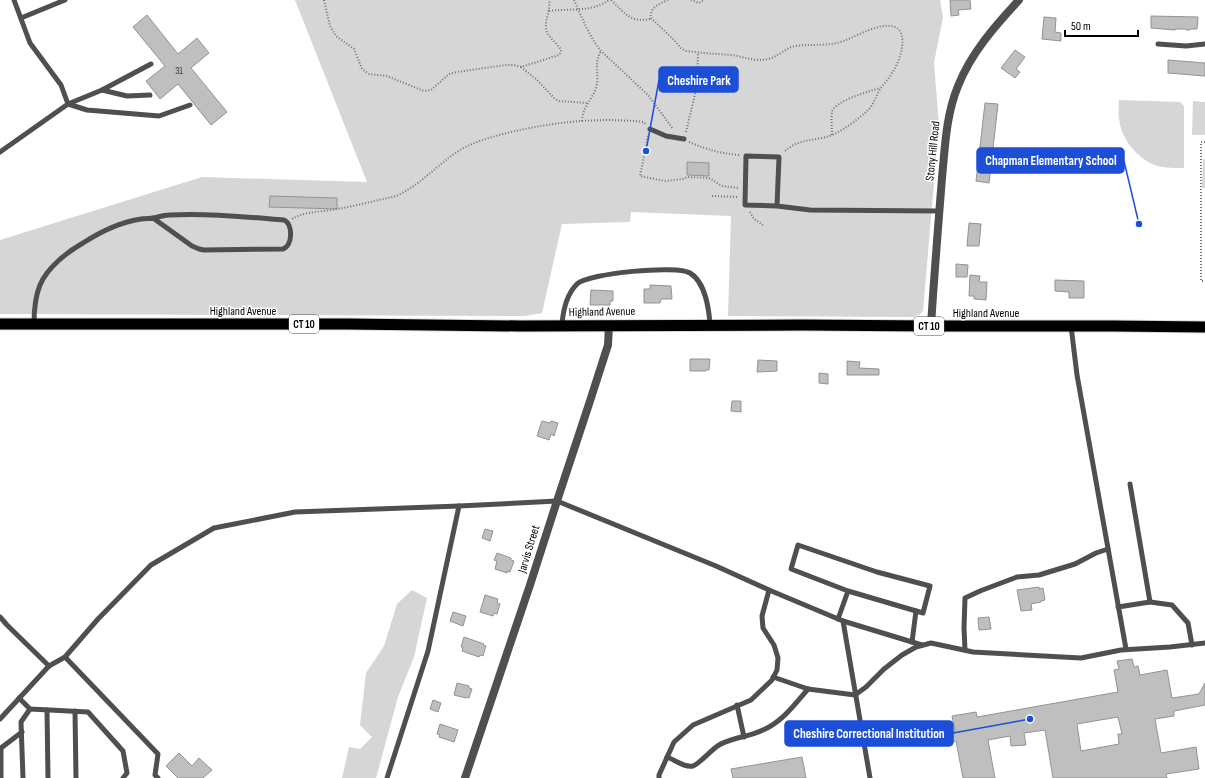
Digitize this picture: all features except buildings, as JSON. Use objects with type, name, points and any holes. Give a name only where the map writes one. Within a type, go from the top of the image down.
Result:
[{"type":"highway","name":"Highland Avenue","points":[[0,324],[1205,327]]},
{"type":"street","name":"Stony Hill Road","points":[[931,326],[939,211],[947,129],[953,99],[965,71],[983,41],[1019,0]]},
{"type":"street","name":"Jarvis Street","points":[[465,778],[608,345],[609,326]]},
{"type":"lane","points":[[14,0],[30,43],[61,85],[68,104]]},
{"type":"lane","points":[[21,18],[64,0]]},
{"type":"lane","points":[[1158,44],[1186,46],[1205,44]]},
{"type":"lane","points":[[0,152],[68,104],[102,90],[151,64]]},
{"type":"lane","points":[[102,90],[127,96],[150,95]]},
{"type":"lane","points":[[68,104],[87,110],[159,116],[190,105]]},
{"type":"lane","points":[[650,129],[666,136],[684,139]]},
{"type":"lane","points":[[777,206],[778,157],[746,156],[745,205],[777,206],[810,210],[939,211]]},
{"type":"lane","points":[[34,324],[36,298],[40,284],[58,261],[71,250],[104,231],[128,222],[166,215],[200,215],[284,220],[289,224],[289,244],[287,248],[283,249],[199,250],[152,218]]},
{"type":"lane","points":[[562,326],[563,314],[569,294],[578,282],[601,275],[645,270],[679,270],[689,272],[695,277],[706,300],[710,325]]},
{"type":"lane","points":[[1071,326],[1077,375],[1126,649]]},
{"type":"lane","points":[[1130,484],[1150,602]]},
{"type":"lane","points":[[0,720],[49,666],[65,657],[98,619],[151,566],[214,528],[295,512],[557,501],[716,566],[841,620],[923,645]]},
{"type":"lane","points":[[387,778],[428,651],[459,506]]},
{"type":"lane","points":[[798,545],[877,572],[930,586],[923,614],[848,591],[791,569],[798,545]]},
{"type":"lane","points":[[965,650],[964,628],[966,598],[1017,577],[1039,575],[1075,564],[1096,553],[1108,549]]},
{"type":"lane","points":[[659,778],[674,742],[693,725],[751,700],[773,677],[777,670],[778,658],[774,645],[764,628],[762,616],[769,590]]},
{"type":"lane","points":[[848,591],[841,620],[870,778]]},
{"type":"lane","points":[[1118,608],[1150,602],[1172,605],[1188,623],[1192,644]]},
{"type":"lane","points":[[912,642],[916,611]]},
{"type":"lane","points":[[0,617],[49,666]]},
{"type":"lane","points":[[856,696],[884,669],[902,655],[916,647],[931,643],[973,652],[1081,658],[1126,649],[1170,647],[1205,643]]},
{"type":"lane","points":[[65,657],[158,754],[155,775],[158,778]]},
{"type":"lane","points":[[773,677],[808,689],[856,696]]},
{"type":"lane","points":[[667,757],[685,765],[692,766],[697,764],[706,755],[720,745],[773,725],[783,717],[808,689]]},
{"type":"lane","points":[[20,698],[30,709],[88,712],[123,751],[127,773],[123,778]]},
{"type":"lane","points":[[737,705],[744,737]]},
{"type":"lane","points":[[23,778],[21,722],[30,709]]},
{"type":"lane","points":[[48,710],[48,778]]},
{"type":"lane","points":[[75,711],[76,778]]},
{"type":"lane","points":[[1,778],[1,748],[22,732]]},
{"type":"path","points":[[324,0],[330,26],[336,36],[354,49],[362,69],[369,74],[387,76],[427,91],[449,74],[513,65],[521,67],[538,80],[558,101],[588,103]]},
{"type":"path","points":[[521,67],[559,56],[562,52],[546,30],[549,0]]},
{"type":"path","points":[[574,0],[588,31],[601,51],[648,96],[670,126],[684,139],[712,151],[746,156]]},
{"type":"path","points":[[549,11],[585,9],[610,0],[632,19],[642,20],[651,18]]},
{"type":"path","points":[[668,0],[652,9],[650,15],[651,18],[681,48],[686,51],[698,53],[744,57],[754,61],[769,59],[794,46],[822,46],[846,41],[872,28],[889,26],[895,27],[899,30],[902,36],[902,44],[897,64],[892,74],[881,87],[871,107],[844,128],[832,135],[793,144],[778,157]]},
{"type":"path","points":[[691,0],[699,3],[704,0]]},
{"type":"path","points":[[582,121],[584,111],[596,89],[597,61],[601,51]]},
{"type":"path","points":[[684,139],[697,86],[698,53]]},
{"type":"path","points":[[832,135],[833,109],[848,99],[881,87]]},
{"type":"path","points":[[287,221],[298,215],[337,209],[394,196],[404,192],[426,177],[457,152],[490,137],[533,127],[582,121],[622,120],[644,122],[650,129],[640,176],[665,181],[687,178],[709,178],[722,186],[746,189]]},
{"type":"path","points":[[1205,142],[1201,142],[1201,281],[1205,281]]},
{"type":"path","points":[[712,196],[746,197]]},
{"type":"path","points":[[748,205],[750,215],[764,225]]},
{"type":"shaded area","points":[[295,0],[940,0],[943,17],[934,63],[939,125],[923,311],[914,317],[728,316],[731,216],[631,212],[630,222],[562,224],[542,313],[525,316],[0,314],[0,240],[202,177],[367,182]]},
{"type":"shaded area","points":[[1119,100],[1180,102],[1184,106],[1184,168],[1154,165],[1134,150],[1125,138],[1120,126]]},
{"type":"shaded area","points":[[1193,101],[1205,102],[1205,135],[1192,135]]},
{"type":"shaded area","points":[[1203,159],[1205,159],[1205,188],[1202,188]]},
{"type":"shaded area","points":[[412,590],[427,598],[414,657],[398,697],[376,778],[342,778],[349,747],[360,749],[372,737],[360,725],[366,673],[384,646],[397,604]]},
{"type":"place","name":"Cheshire Park","points":[[646,151]]},
{"type":"place","name":"Chapman Elementary School","points":[[1139,224]]},
{"type":"place","name":"Cheshire Correctional Institution","points":[[1030,719]]}]
